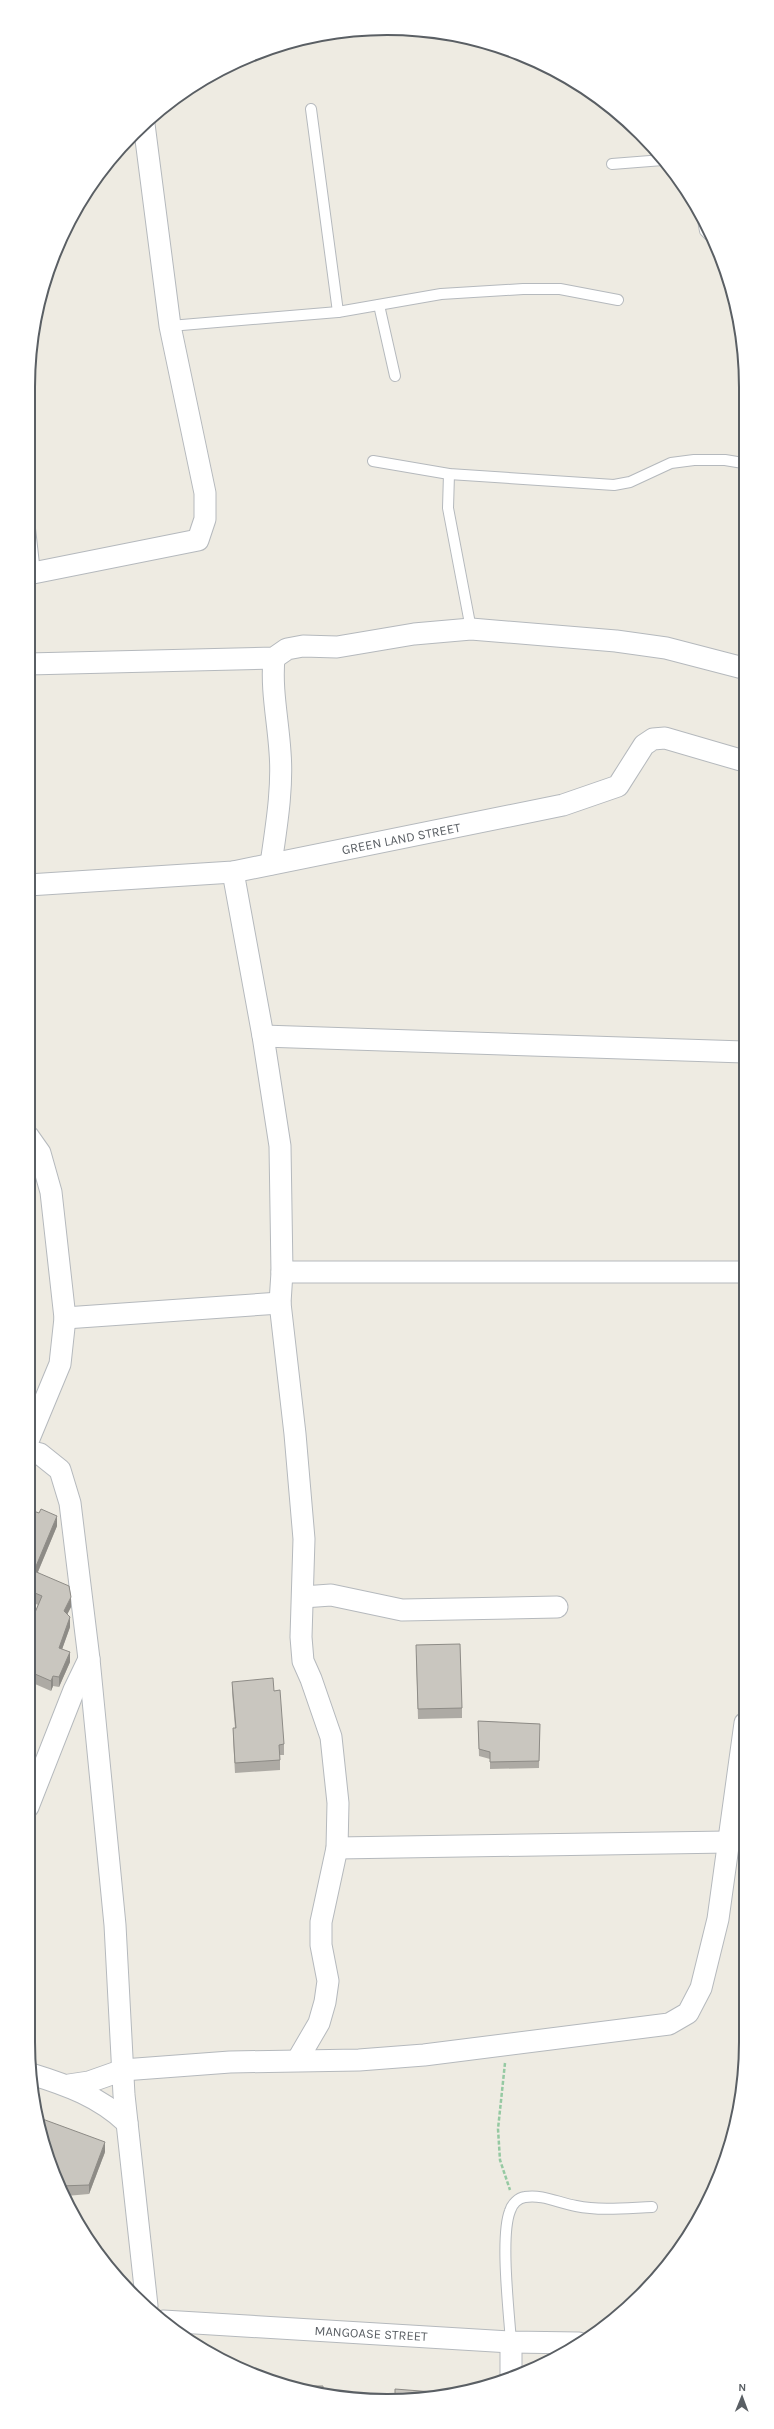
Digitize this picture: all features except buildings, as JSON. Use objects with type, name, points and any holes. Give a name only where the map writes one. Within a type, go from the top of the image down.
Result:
[{"type":"street","points":[[35,573],[198,540],[205,519],[205,493],[170,326],[145,131]]},
{"type":"street","points":[[35,664],[274,658],[288,649],[303,646],[337,647],[427,632],[471,629],[616,641],[666,648],[739,667]]},
{"type":"street","points":[[271,864],[279,805],[280,753],[272,679],[274,658]]},
{"type":"street","name":"GREEN LAND STREET","points":[[35,886],[233,872],[563,806],[610,790],[624,780],[644,745],[653,739],[665,738],[739,760]]},
{"type":"street","points":[[233,872],[263,1036],[280,1146],[282,1272],[280,1303],[295,1434],[303,1532],[304,1597],[301,1637],[303,1661],[312,1679],[331,1737],[338,1803],[337,1848],[321,1922],[321,1945],[328,1981],[325,2002],[319,2023],[298,2059]]},
{"type":"street","points":[[263,1036],[739,1052]]},
{"type":"street","points":[[35,1146],[40,1153],[51,1192],[65,1318],[60,1364],[35,1424]]},
{"type":"street","points":[[282,1272],[739,1272]]},
{"type":"street","points":[[65,1318],[280,1303]]},
{"type":"street","points":[[35,1453],[40,1454],[60,1470],[70,1503],[90,1659],[115,1925],[127,2124],[146,2299]]},
{"type":"street","points":[[304,1597],[331,1595],[402,1610],[557,1607]]},
{"type":"street","points":[[35,1789],[74,1690],[90,1659]]},
{"type":"street","points":[[69,2085],[89,2082],[123,2070],[298,2059],[366,2059],[670,2024],[688,2013],[701,1988],[718,1919],[739,1765]]},
{"type":"street","points":[[337,1848],[728,1842]]},
{"type":"street","points":[[37,2076],[69,2085],[103,2103],[127,2124]]},
{"type":"street","name":"MANGOASE STREET","points":[[174,2322],[511,2342],[570,2343]]},
{"type":"street","points":[[511,2342],[511,2371]]},
{"type":"lane","points":[[311,108],[338,312]]},
{"type":"lane","points":[[612,164],[656,161]]},
{"type":"lane","points":[[170,326],[338,312],[441,294],[523,289],[560,289],[618,300]]},
{"type":"lane","points":[[379,305],[395,376]]},
{"type":"lane","points":[[373,461],[449,474],[614,484],[630,482],[671,463],[725,460],[739,462]]},
{"type":"lane","points":[[449,474],[448,508],[471,629]]},
{"type":"lane","points":[[511,2342],[506,2239],[509,2212],[514,2203],[524,2197],[536,2197],[576,2206],[598,2209],[652,2207]]},
{"type":"path","points":[[506,2044],[504,2083],[499,2108],[498,2129],[500,2160],[514,2203]]}]
